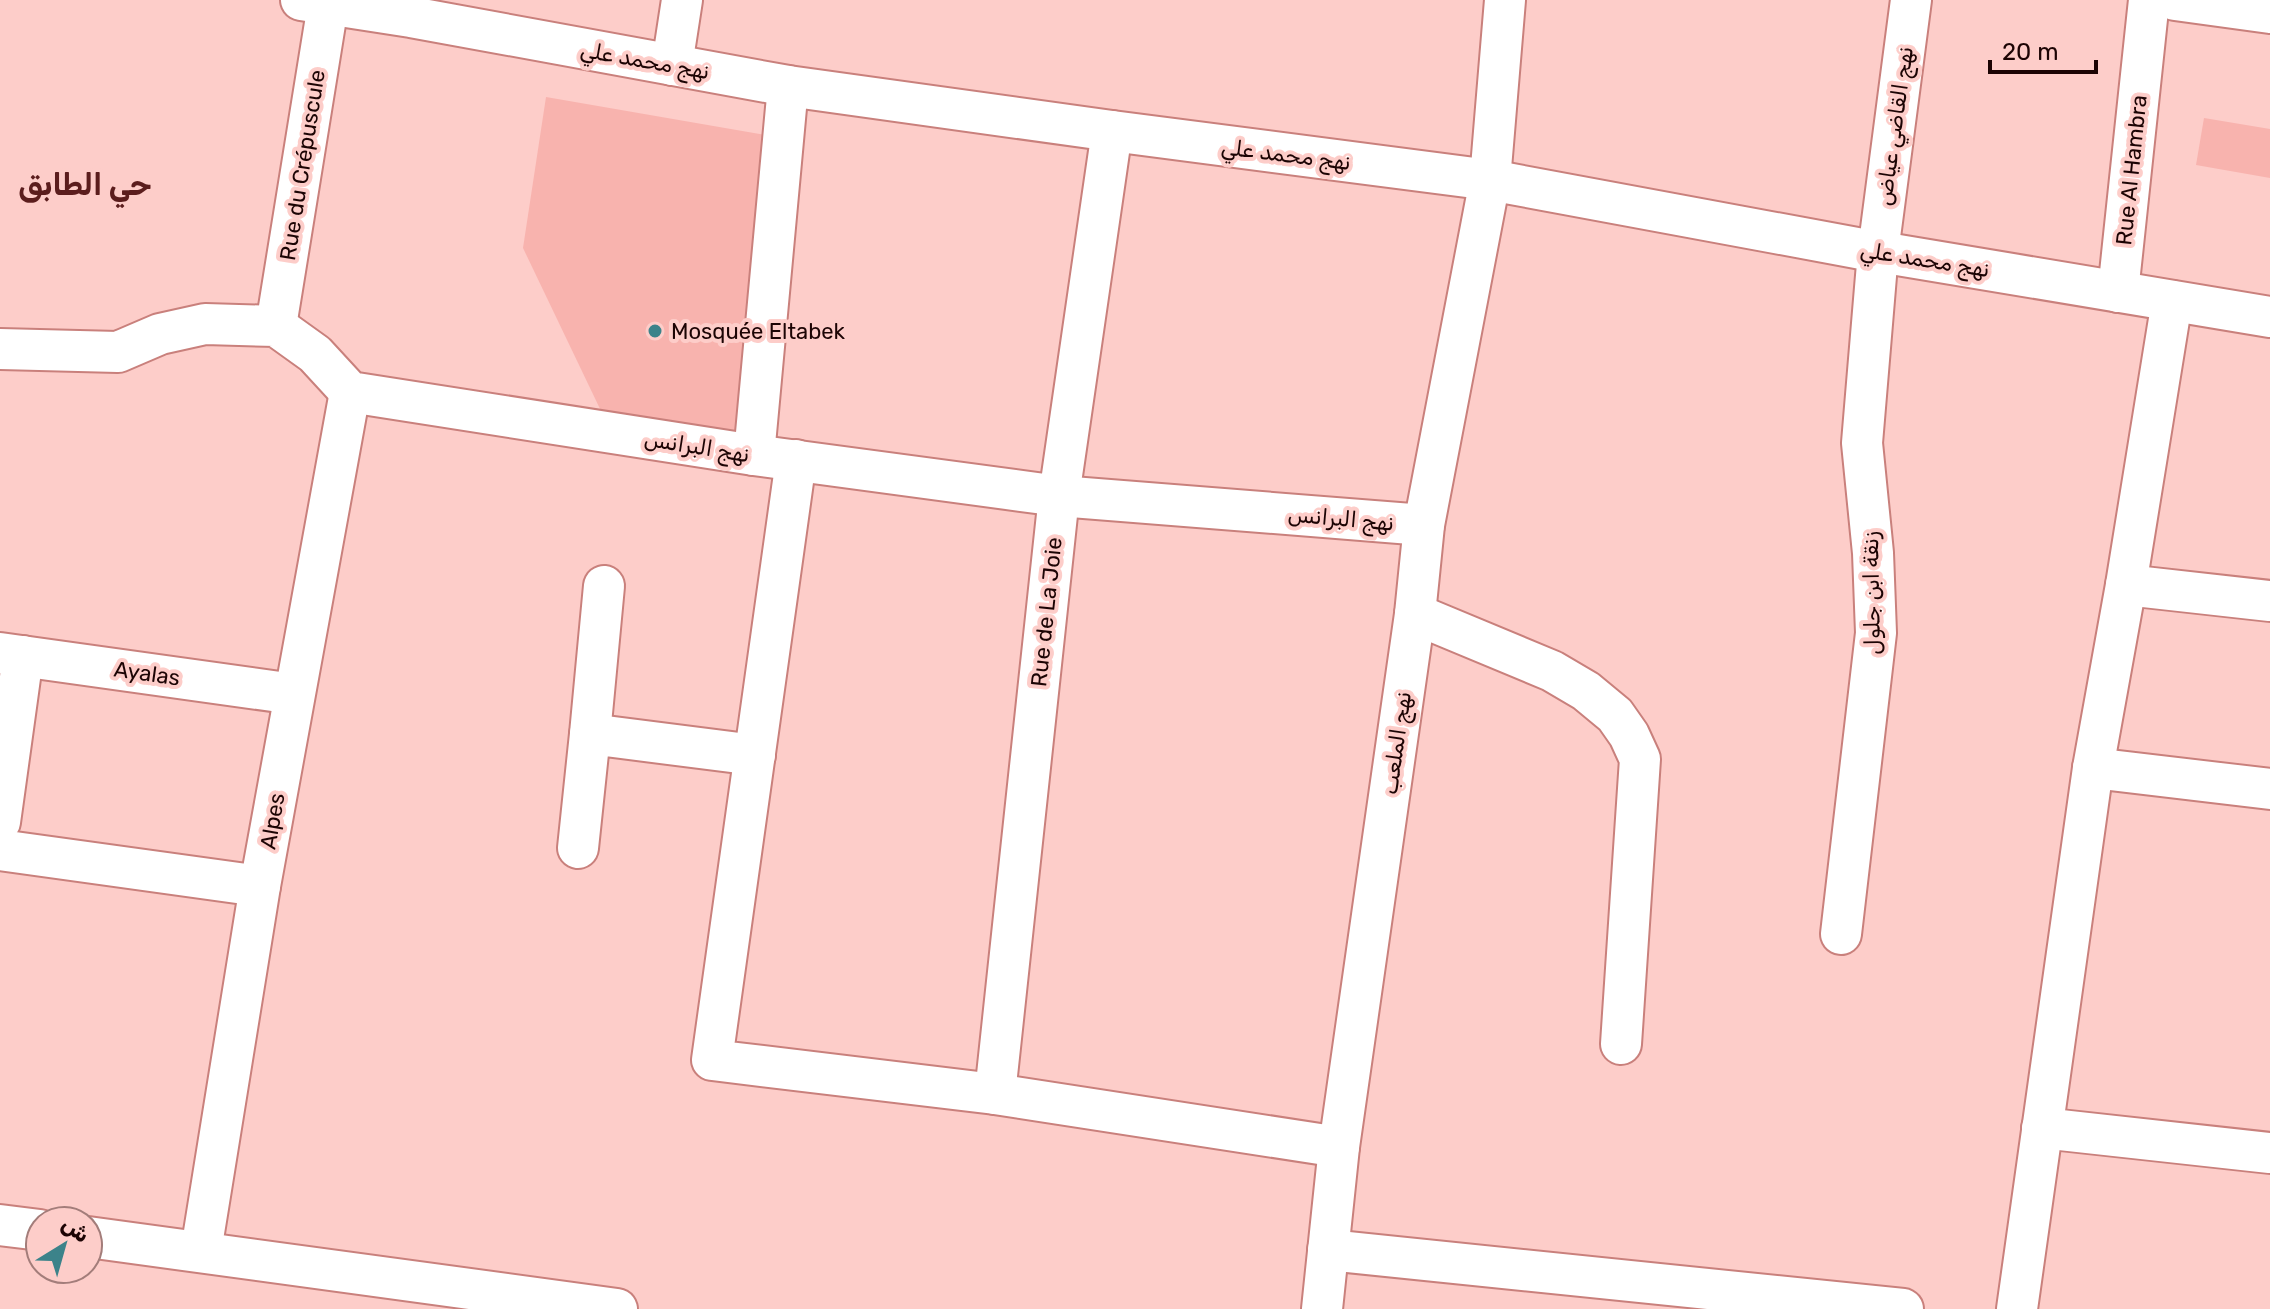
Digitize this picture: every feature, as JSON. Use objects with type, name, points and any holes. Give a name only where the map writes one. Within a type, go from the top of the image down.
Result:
[{"type":"street","points":[[672,65],[682,0]]},
{"type":"street","name":"نهج الملعب","points":[[1322,1309],[1339,1147],[1415,614],[1424,525],[1490,180],[1505,0]]},
{"type":"street","name":"نهج القاضي عياض","points":[[1878,252],[1911,0]]},
{"type":"street","name":"Rue Al Hambra","points":[[2118,292],[2149,0]]},
{"type":"street","points":[[2175,0],[2270,13]]},
{"type":"street","name":"نهج محمد علي","points":[[314,2],[412,8],[672,65],[788,86],[1490,180],[1878,252],[2270,317]]},
{"type":"street","name":"Rue du Crépuscule","points":[[276,326],[314,2]]},
{"type":"street","points":[[754,455],[788,86]]},
{"type":"street","name":"Rue de La Joie","points":[[995,1094],[1059,496],[1112,131]]},
{"type":"street","name":"زنقة ابن جلول","points":[[1841,934],[1876,633],[1873,553],[1862,443],[1878,252]]},
{"type":"street","points":[[2017,1309],[2093,768],[2172,301]]},
{"type":"street","points":[[0,349],[118,352],[160,334],[205,324],[276,326],[315,354],[350,392]]},
{"type":"street","name":"نهج البرانس","points":[[350,392],[754,455],[1059,496],[1424,525]]},
{"type":"street","name":"Alpes","points":[[201,1251],[260,886],[350,392]]},
{"type":"street","points":[[796,460],[712,1060],[995,1094],[1339,1147]]},
{"type":"street","points":[[2126,585],[2270,601]]},
{"type":"street","points":[[578,848],[604,586]]},
{"type":"street","points":[[1415,614],[1552,671],[1596,699],[1615,715],[1629,735],[1640,759],[1621,1044]]},
{"type":"street","points":[[0,822],[12,654]]},
{"type":"street","name":"Ayalas","points":[[12,654],[294,694]]},
{"type":"street","points":[[590,734],[755,755]]},
{"type":"street","points":[[2093,768],[2270,789]]},
{"type":"street","points":[[0,850],[260,886]]},
{"type":"street","points":[[2042,1128],[2270,1153]]},
{"type":"street","points":[[0,1225],[24,1228]]},
{"type":"street","points":[[104,1239],[617,1309]]},
{"type":"street","points":[[1328,1250],[1903,1309]]},
{"type":"building","name":"Mosquée Eltabek","points":[[546,97],[765,135],[738,435],[602,413],[523,248]]},
{"type":"building","points":[[2204,118],[2270,129],[2270,178],[2196,165]]},
{"type":"place","name":"Mosquée Eltabek","points":[[655,331]]},
{"type":"district","name":"حي الطابق","points":[[85,185]]}]
